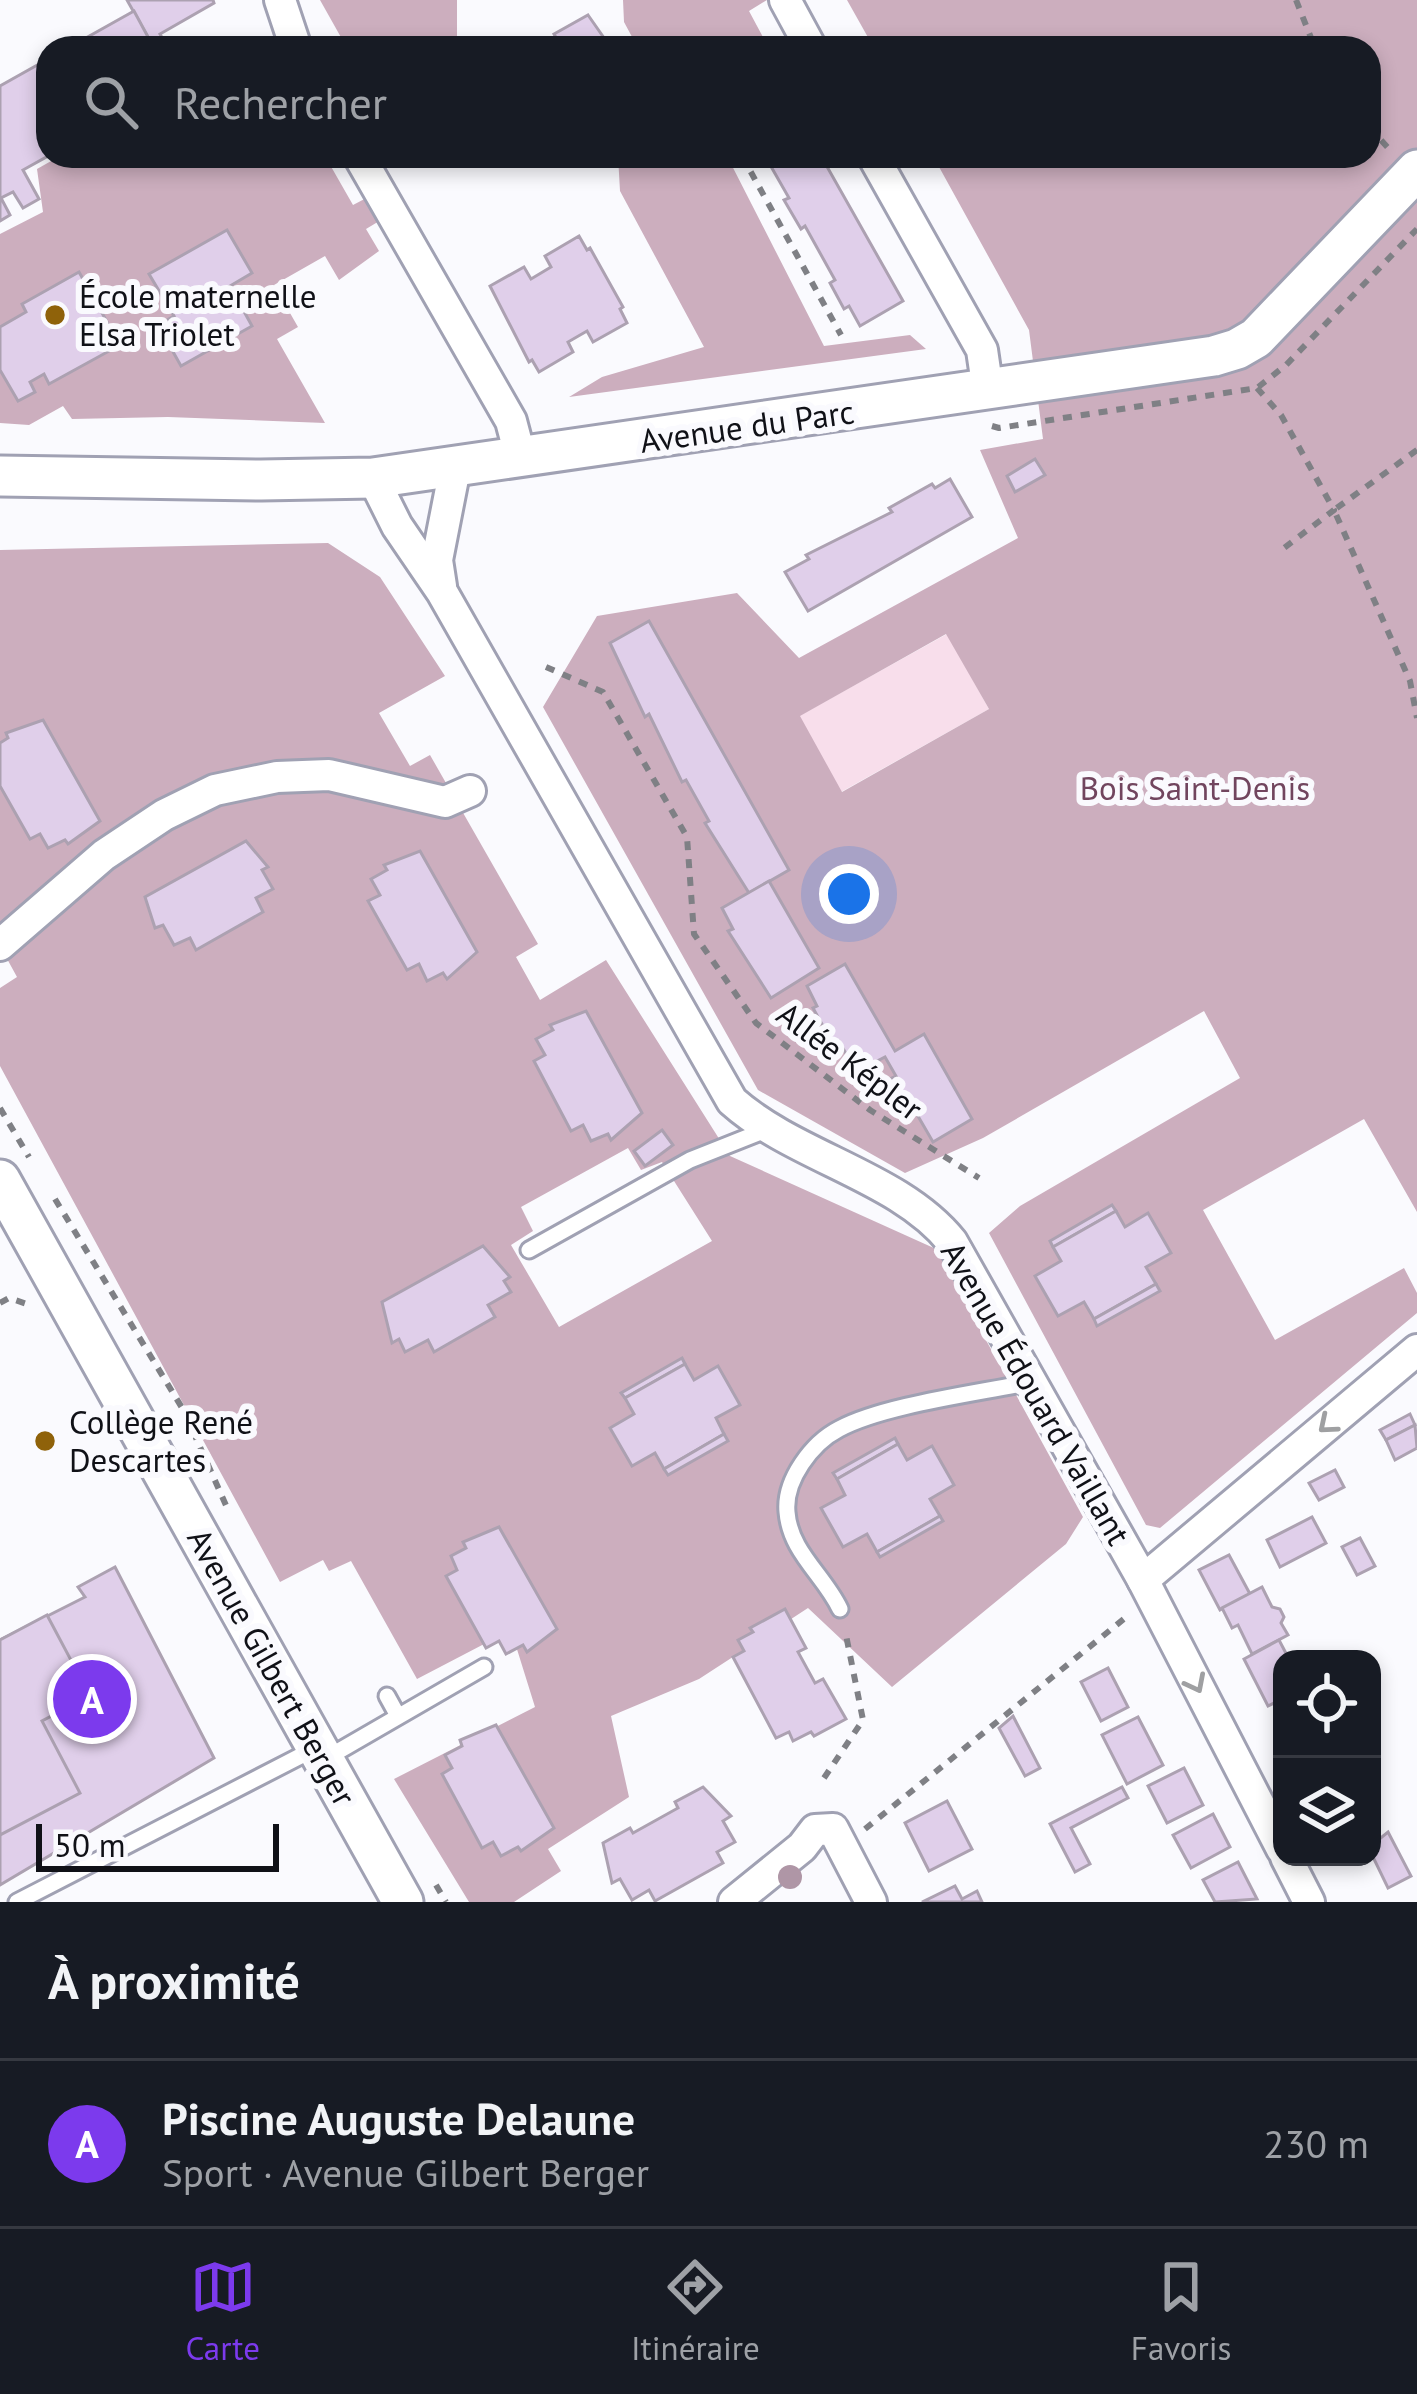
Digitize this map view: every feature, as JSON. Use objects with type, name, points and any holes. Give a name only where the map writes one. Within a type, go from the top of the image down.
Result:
[{"type":"street","points":[[280,0],[292,36]]},
{"type":"street","points":[[784,0],[805,36]]},
{"type":"street","points":[[365,168],[511,422],[521,459]]},
{"type":"street","points":[[880,168],[982,350],[988,391]]},
{"type":"street","name":"Avenue du Parc","points":[[0,476],[373,478],[988,391],[1237,350],[1256,338],[1417,170]]},
{"type":"street","name":"Avenue Édouard Vaillant","points":[[442,592],[437,560],[455,468]]},
{"type":"street","name":"Avenue Édouard Vaillant","points":[[373,478],[732,1101],[769,1129],[931,1216],[952,1242],[1147,1588],[1273,1832]]},
{"type":"street","points":[[0,945],[104,855],[164,815],[215,790],[277,777],[329,775],[445,802],[470,790]]},
{"type":"street","name":"Avenue Gilbert Berger","points":[[0,1180],[403,1902]]},
{"type":"street","points":[[1147,1588],[1417,1350]]},
{"type":"street","points":[[734,1902],[802,1847],[815,1830],[832,1829],[871,1902]]},
{"type":"street","name":"Avenue Édouard Vaillant","points":[[1291,1866],[1309,1902]]},
{"type":"lane","points":[[530,1250],[690,1160],[769,1129]]},
{"type":"lane","points":[[840,1609],[828,1584],[801,1556],[786,1509],[796,1472],[815,1446],[838,1429],[867,1418],[1031,1382]]},
{"type":"lane","points":[[17,1902],[398,1716],[484,1667]]},
{"type":"lane","points":[[387,1696],[398,1716]]},
{"type":"path","points":[[1296,0],[1310,36]]},
{"type":"path","points":[[749,168],[841,334]]},
{"type":"path","points":[[1257,388],[1281,415],[1334,511],[1410,681],[1417,718]]},
{"type":"path","points":[[1284,548],[1417,449]]},
{"type":"path","name":"Allée Képler","points":[[546,667],[603,692],[687,837],[694,934],[756,1023],[870,1110],[979,1178]]},
{"type":"path","points":[[843,1847],[1147,1588]]},
{"type":"path","points":[[824,1778],[863,1720],[840,1609]]},
{"type":"shaded area","points":[[947,634],[989,709],[841,792],[799,716]]},
{"type":"green space","points":[[320,0],[457,0],[457,36],[340,36]]},
{"type":"green space","points":[[623,0],[767,0],[749,11],[762,36],[632,36],[624,22]]},
{"type":"green space","name":"Bois Saint-Denis","points":[[847,0],[1417,0],[1417,1212],[1364,1119],[1203,1210],[1275,1340],[1404,1268],[1417,1293],[1417,1313],[1160,1528],[1146,1525],[989,1233],[1020,1206],[1240,1078],[1204,1011],[983,1138],[905,1173],[758,1090],[543,707],[597,616],[737,593],[799,658],[1018,538],[980,450],[1043,439],[1029,330],[940,168],[1381,168],[1381,36],[867,36]],"holes":[[[946,634],[989,709],[842,792],[800,716]]]},
{"type":"green space","points":[[332,168],[353,205],[374,194],[386,217],[366,229],[379,251],[339,280],[325,256],[274,285],[298,327],[277,339],[325,423],[72,419],[63,406],[29,425],[0,423],[0,234],[43,212],[37,169]]},
{"type":"green space","points":[[619,168],[733,168],[824,346],[910,335],[926,349],[569,397],[602,377],[704,347],[620,191]]},
{"type":"green space","points":[[328,543],[380,577],[445,676],[379,713],[410,766],[430,755],[538,944],[516,957],[540,1000],[606,960],[730,1156],[936,1249],[1083,1517],[1066,1544],[892,1687],[808,1608],[699,1679],[611,1716],[629,1797],[548,1849],[561,1871],[514,1902],[469,1902],[394,1779],[535,1707],[511,1630],[417,1679],[351,1561],[329,1571],[323,1560],[280,1582],[0,1066],[0,988],[17,977],[0,946],[0,550]],"holes":[[[628,1148],[641,1170],[662,1162],[712,1241],[559,1327],[511,1245],[533,1231],[521,1207]]]},
{"type":"building","points":[[127,0],[213,0],[161,36],[147,36]]},
{"type":"building","points":[[134,11],[148,36],[89,36]]},
{"type":"building","points":[[588,15],[603,36],[555,36]]},
{"type":"building","points":[[36,66],[36,163],[23,170],[39,199],[23,208],[13,192],[1,198],[10,215],[0,221],[0,86]]},
{"type":"building","points":[[772,168],[828,168],[903,301],[860,326],[849,306],[844,309],[830,283],[835,280],[805,226],[801,229],[784,200],[789,198]]},
{"type":"building","points":[[227,230],[252,273],[230,286],[252,326],[181,366],[158,325],[174,316],[149,274]]},
{"type":"building","points":[[579,236],[623,307],[627,323],[593,342],[587,331],[568,342],[573,352],[539,372],[529,362],[490,286],[524,267],[531,279],[551,267],[545,256]]},
{"type":"building","points":[[79,272],[120,345],[49,384],[44,374],[30,382],[35,392],[18,401],[0,370],[0,327],[26,312],[22,304]]},
{"type":"building","points":[[1035,459],[1045,475],[1015,492],[1007,476]]},
{"type":"building","points":[[950,479],[972,517],[808,611],[785,572],[809,559],[806,555],[892,512],[889,508]]},
{"type":"building","points":[[649,621],[789,870],[749,893],[705,823],[709,821],[686,780],[682,782],[649,714],[645,717],[610,643]]},
{"type":"building","points":[[43,720],[100,821],[68,844],[65,840],[48,848],[40,834],[30,839],[0,786],[0,743],[8,738],[6,733]]},
{"type":"building","points":[[246,841],[268,867],[262,870],[273,889],[256,898],[263,912],[196,950],[190,938],[174,945],[163,925],[155,928],[145,897]]},
{"type":"building","points":[[420,851],[477,952],[447,979],[443,973],[427,981],[419,964],[407,970],[368,901],[380,895],[371,879],[387,870],[384,865]]},
{"type":"building","points":[[769,881],[819,968],[771,998],[728,931],[733,929],[722,908]]},
{"type":"building","points":[[845,964],[895,1051],[924,1034],[972,1119],[933,1142],[915,1111],[909,1114],[890,1079],[896,1076],[885,1057],[856,1072],[839,1041],[833,1044],[807,986]]},
{"type":"building","points":[[586,1011],[642,1113],[611,1140],[608,1134],[591,1141],[583,1125],[571,1131],[534,1061],[545,1055],[536,1039],[553,1030],[550,1025]]},
{"type":"building","points":[[662,1130],[673,1145],[645,1166],[634,1151]]},
{"type":"building","points":[[1112,1205],[1116,1211],[1053,1247],[1050,1241]]},
{"type":"building","points":[[1116,1211],[1125,1227],[1148,1213],[1171,1253],[1146,1267],[1156,1284],[1094,1319],[1084,1302],[1058,1316],[1035,1276],[1061,1261],[1053,1247]]},
{"type":"building","points":[[483,1246],[510,1277],[504,1281],[511,1292],[488,1305],[495,1317],[434,1352],[428,1340],[405,1352],[399,1339],[392,1343],[382,1302]]},
{"type":"building","points":[[1156,1284],[1160,1291],[1097,1326],[1094,1319]]},
{"type":"building","points":[[682,1358],[685,1364],[625,1398],[621,1393]]},
{"type":"building","points":[[685,1364],[694,1380],[718,1366],[740,1405],[716,1418],[724,1434],[664,1469],[655,1453],[632,1466],[610,1428],[634,1414],[625,1398]]},
{"type":"building","points":[[1410,1414],[1415,1425],[1386,1440],[1380,1430]]},
{"type":"building","points":[[1415,1425],[1417,1448],[1395,1460],[1386,1440]]},
{"type":"building","points":[[724,1434],[728,1441],[668,1475],[664,1469]]},
{"type":"building","points":[[895,1438],[898,1444],[837,1479],[833,1473]]},
{"type":"building","points":[[898,1444],[907,1460],[932,1446],[954,1485],[930,1499],[940,1516],[877,1552],[867,1534],[843,1547],[821,1508],[845,1495],[837,1479]]},
{"type":"building","points":[[1335,1470],[1344,1487],[1319,1500],[1309,1483]]},
{"type":"building","points":[[940,1516],[943,1521],[880,1557],[877,1552]]},
{"type":"building","points":[[1312,1517],[1326,1543],[1280,1567],[1267,1540]]},
{"type":"building","points":[[499,1527],[557,1629],[527,1652],[523,1645],[506,1654],[499,1641],[486,1648],[446,1576],[457,1570],[451,1556],[466,1548],[463,1542]]},
{"type":"building","points":[[1360,1538],[1375,1566],[1357,1575],[1342,1547]]},
{"type":"building","points":[[1229,1555],[1250,1594],[1220,1610],[1199,1570]]},
{"type":"building","points":[[115,1567],[214,1758],[0,1885],[0,1640],[85,1597],[78,1587]]},
{"type":"building","points":[[1262,1587],[1272,1607],[1280,1609],[1288,1635],[1252,1654],[1238,1625],[1232,1628],[1222,1608]]},
{"type":"building","points":[[785,1609],[806,1648],[798,1652],[815,1683],[823,1679],[846,1719],[793,1741],[789,1732],[776,1738],[733,1657],[744,1651],[738,1640],[753,1632],[750,1628]]},
{"type":"building","points":[[47,1615],[90,1696],[42,1721],[80,1793],[0,1835],[0,1640]]},
{"type":"building","points":[[1279,1640],[1284,1650],[1273,1650],[1273,1704],[1268,1706],[1244,1659]]},
{"type":"building","points":[[1108,1668],[1128,1707],[1101,1721],[1081,1682]]},
{"type":"building","points":[[1013,1716],[1040,1768],[1025,1776],[999,1728]]},
{"type":"building","points":[[1138,1717],[1163,1765],[1127,1784],[1102,1735]]},
{"type":"building","points":[[496,1725],[554,1828],[521,1851],[518,1847],[501,1856],[493,1842],[482,1848],[442,1774],[452,1768],[445,1755],[462,1746],[460,1740]]},
{"type":"building","points":[[1184,1768],[1203,1805],[1167,1823],[1148,1786]]},
{"type":"building","points":[[703,1787],[731,1816],[723,1821],[735,1842],[717,1852],[723,1863],[655,1901],[649,1890],[632,1900],[620,1879],[612,1883],[603,1843],[630,1828],[633,1833],[678,1808],[675,1802]]},
{"type":"building","points":[[1122,1787],[1128,1798],[1071,1828],[1090,1864],[1075,1872],[1050,1824]]},
{"type":"building","points":[[947,1801],[972,1849],[929,1871],[905,1823]]},
{"type":"building","points":[[1213,1814],[1230,1847],[1191,1868],[1173,1835]]},
{"type":"building","points":[[1388,1832],[1411,1876],[1388,1888],[1377,1866],[1381,1866],[1381,1838]]},
{"type":"building","points":[[1238,1862],[1257,1899],[1215,1902],[1203,1880]]},
{"type":"building","points":[[955,1886],[962,1899],[977,1891],[982,1902],[922,1902]]},
{"type":"place","name":"École maternelle Elsa Triolet","points":[[55,315]]},
{"type":"place","name":"Collège René Descartes","points":[[45,1441]]},
{"type":"place","name":"Piscine Auguste Delaune","points":[[92,1699]]}]
